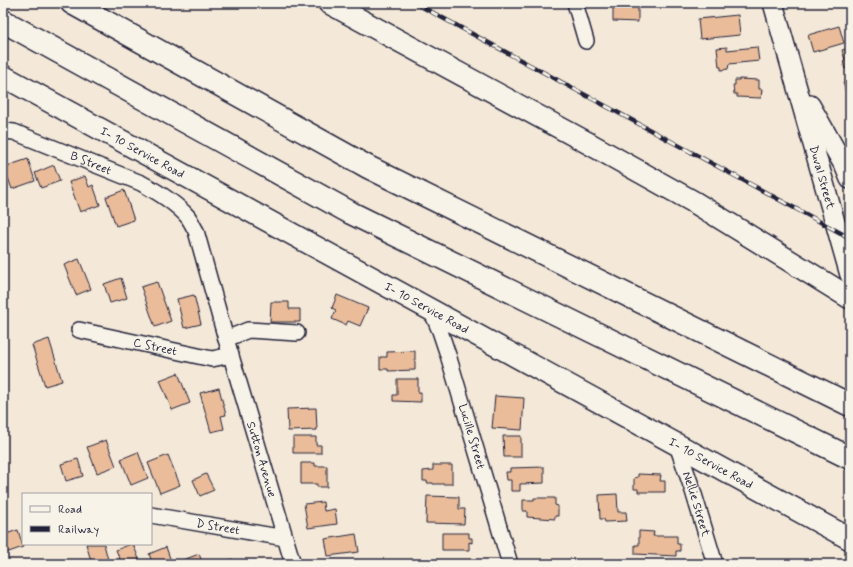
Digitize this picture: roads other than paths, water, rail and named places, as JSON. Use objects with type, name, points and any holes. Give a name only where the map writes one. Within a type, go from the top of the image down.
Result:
[{"type":"highway","points":[[72,3],[368,167],[846,403]]},
{"type":"highway","points":[[3,21],[351,213],[850,458]]},
{"type":"main road","points":[[329,3],[588,142],[694,202],[850,298]]},
{"type":"main road","name":"I- 10 Service Road","points":[[3,76],[850,539]]},
{"type":"street","points":[[575,3],[586,41]]},
{"type":"street","name":"Duval Street","points":[[773,3],[796,79],[850,275]]},
{"type":"street","name":"Duval Street","points":[[796,79],[850,179]]},
{"type":"street","name":"B Street","points":[[3,131],[14,132],[141,183],[159,192],[189,217],[196,231],[226,339]]},
{"type":"street","name":"Lucille Street","points":[[430,310],[448,355],[510,564]]},
{"type":"street","name":"C Street","points":[[79,330],[212,359],[231,355]]},
{"type":"street","points":[[226,339],[248,330],[297,333]]},
{"type":"street","name":"Sutton Avenue","points":[[226,339],[292,564]]},
{"type":"street","name":"Nellie Street","points":[[677,445],[693,491],[715,564]]},
{"type":"street","name":"D Street","points":[[152,515],[285,538]]},
{"type":"railway","points":[[415,3],[850,238]]}]
